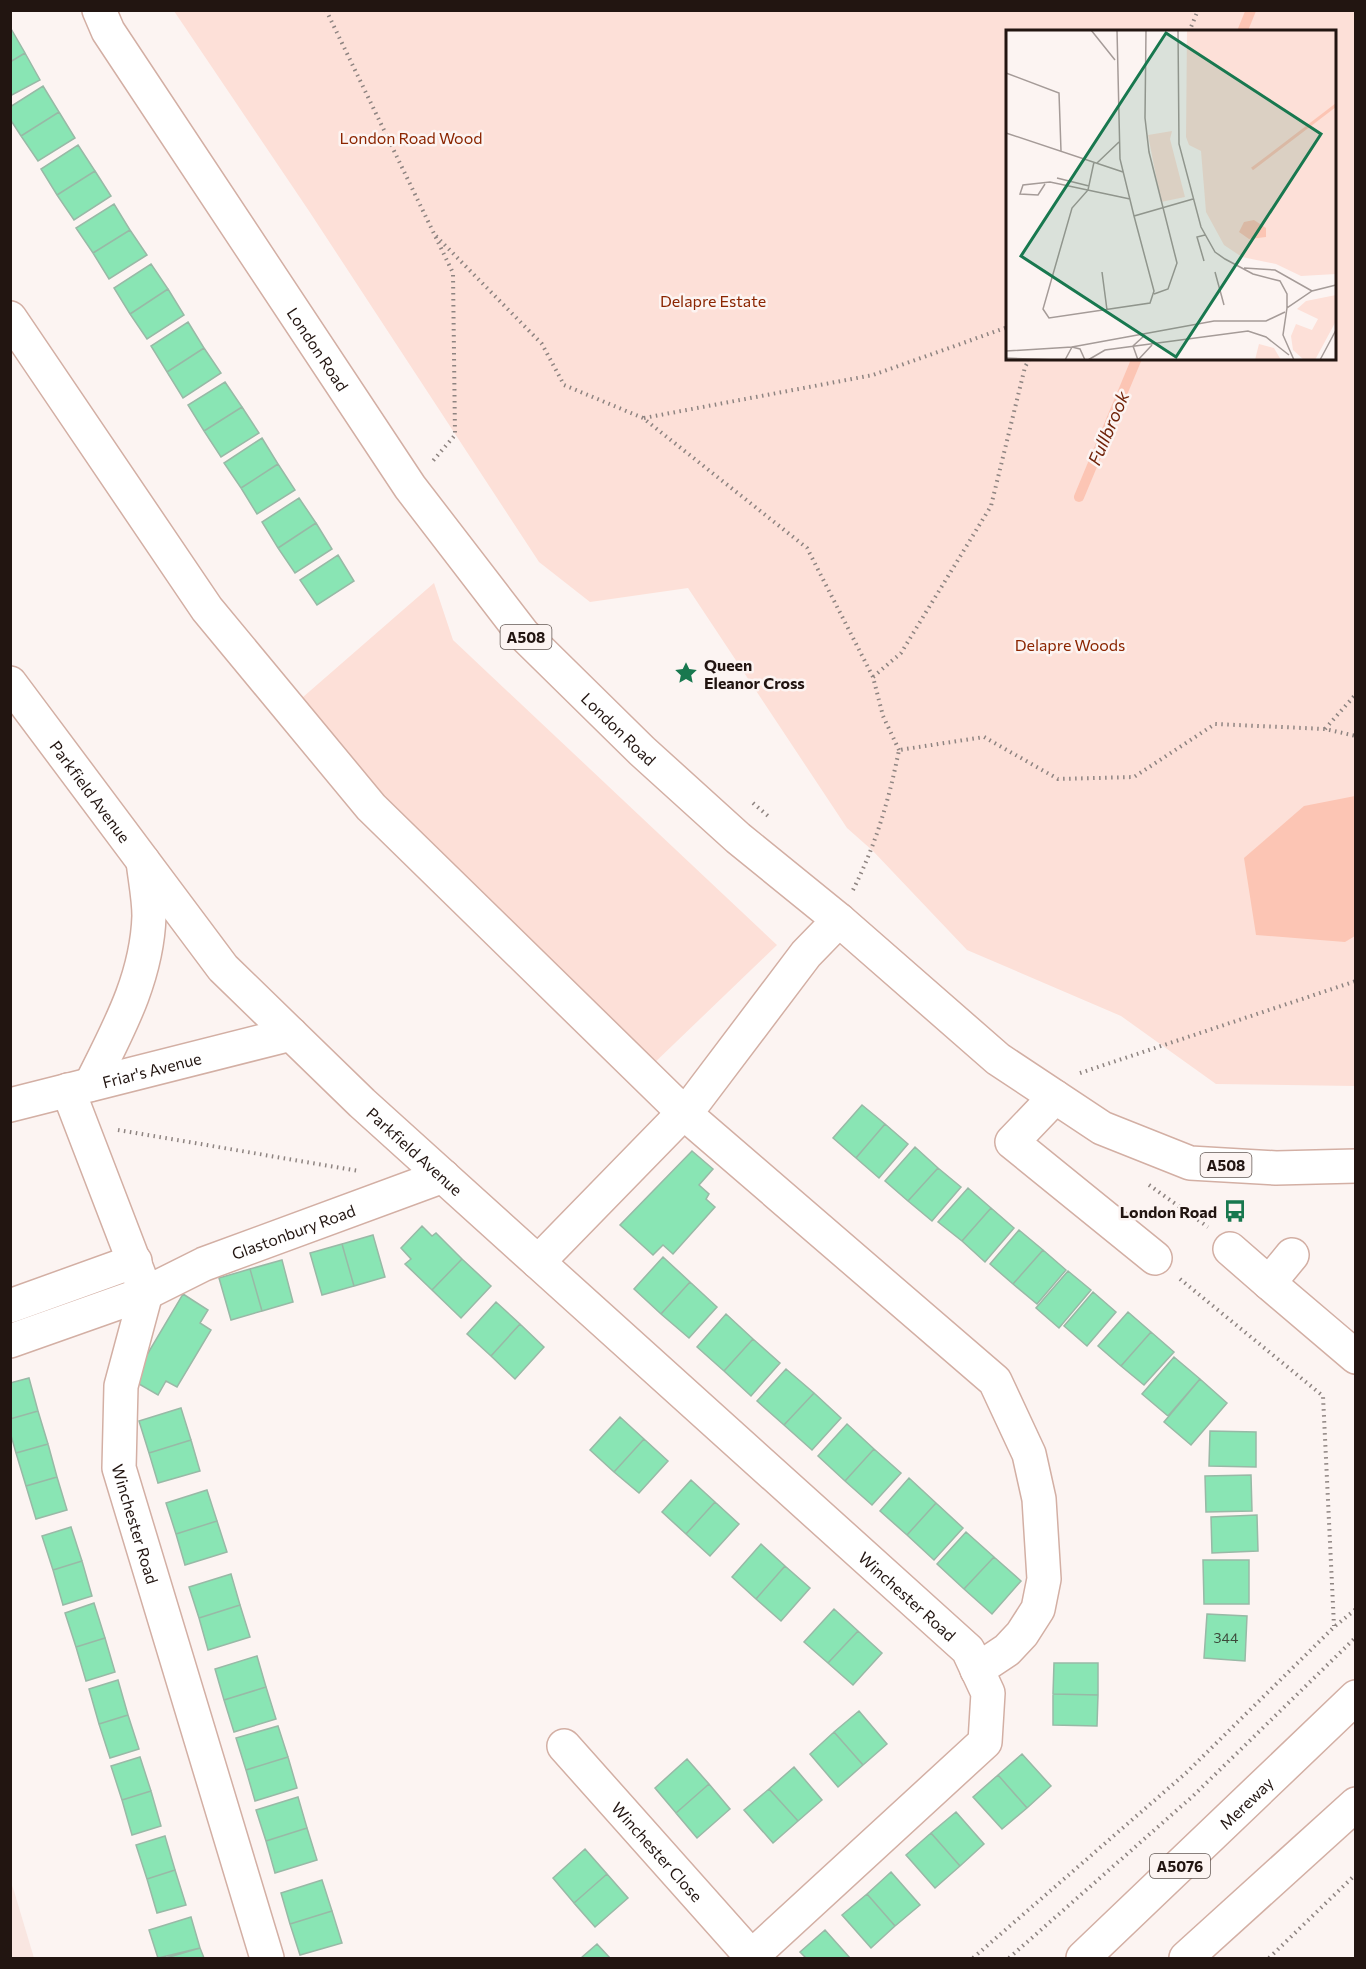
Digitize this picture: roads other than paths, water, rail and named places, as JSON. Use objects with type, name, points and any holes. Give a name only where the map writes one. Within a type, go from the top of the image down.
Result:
[{"type":"main road","name":"London Road","points":[[99,10],[115,41],[410,487],[523,634],[642,751],[738,838],[839,920],[998,1059],[1102,1128],[1190,1163],[1276,1168],[1356,1167]]},
{"type":"main road","points":[[10,318],[207,609],[372,807],[683,1112],[994,1381],[1029,1454],[1039,1499],[1044,1579],[1038,1609],[1022,1634],[1007,1650],[977,1670]]},
{"type":"main road","name":"Parkfield Avenue","points":[[10,683],[223,968],[291,1034],[429,1181],[538,1262]]},
{"type":"main road","points":[[143,861],[149,915],[139,976],[129,1006],[80,1087],[81,1122],[146,1293]]},
{"type":"main road","points":[[538,1262],[694,1101],[806,954],[839,920]]},
{"type":"main road","name":"Friar's Avenue","points":[[10,1105],[291,1034]]},
{"type":"main road","points":[[1047,1091],[1012,1142],[1155,1258]]},
{"type":"main road","name":"Glastonbury Road","points":[[10,1341],[146,1293],[204,1264],[429,1181]]},
{"type":"main road","points":[[1230,1249],[1356,1357]]},
{"type":"main road","points":[[1269,1283],[1293,1255]]},
{"type":"main road","points":[[10,1305],[135,1261]]},
{"type":"main road","name":"Winchester Road","points":[[538,1262],[968,1650],[988,1693],[985,1742],[751,1958]]},
{"type":"main road","name":"Winchester Road","points":[[146,1293],[121,1386],[119,1468],[267,1959]]},
{"type":"main road","name":"Mereway","points":[[1083,1958],[1356,1697]]},
{"type":"main road","name":"Winchester Close","points":[[564,1746],[751,1958]]},
{"type":"main road","points":[[1186,1959],[1356,1804]]},
{"type":"main road","points":[[1194,1959],[1216,1931]]},
{"type":"waterway","name":"Fullbrook","points":[[1243,30],[1251,10]]},
{"type":"waterway","name":"Fullbrook","points":[[1079,497],[1136,360]]},
{"type":"place","name":"Queen Eleanor Cross","points":[[686,673]]},
{"type":"place","name":"London Road","points":[[1235,1211]]},
{"type":"park label","name":"London Road Wood","points":[[411,137]]},
{"type":"park label","name":"Delapre Estate","points":[[713,300]]},
{"type":"park label","name":"Delapre Woods","points":[[1070,644]]}]
